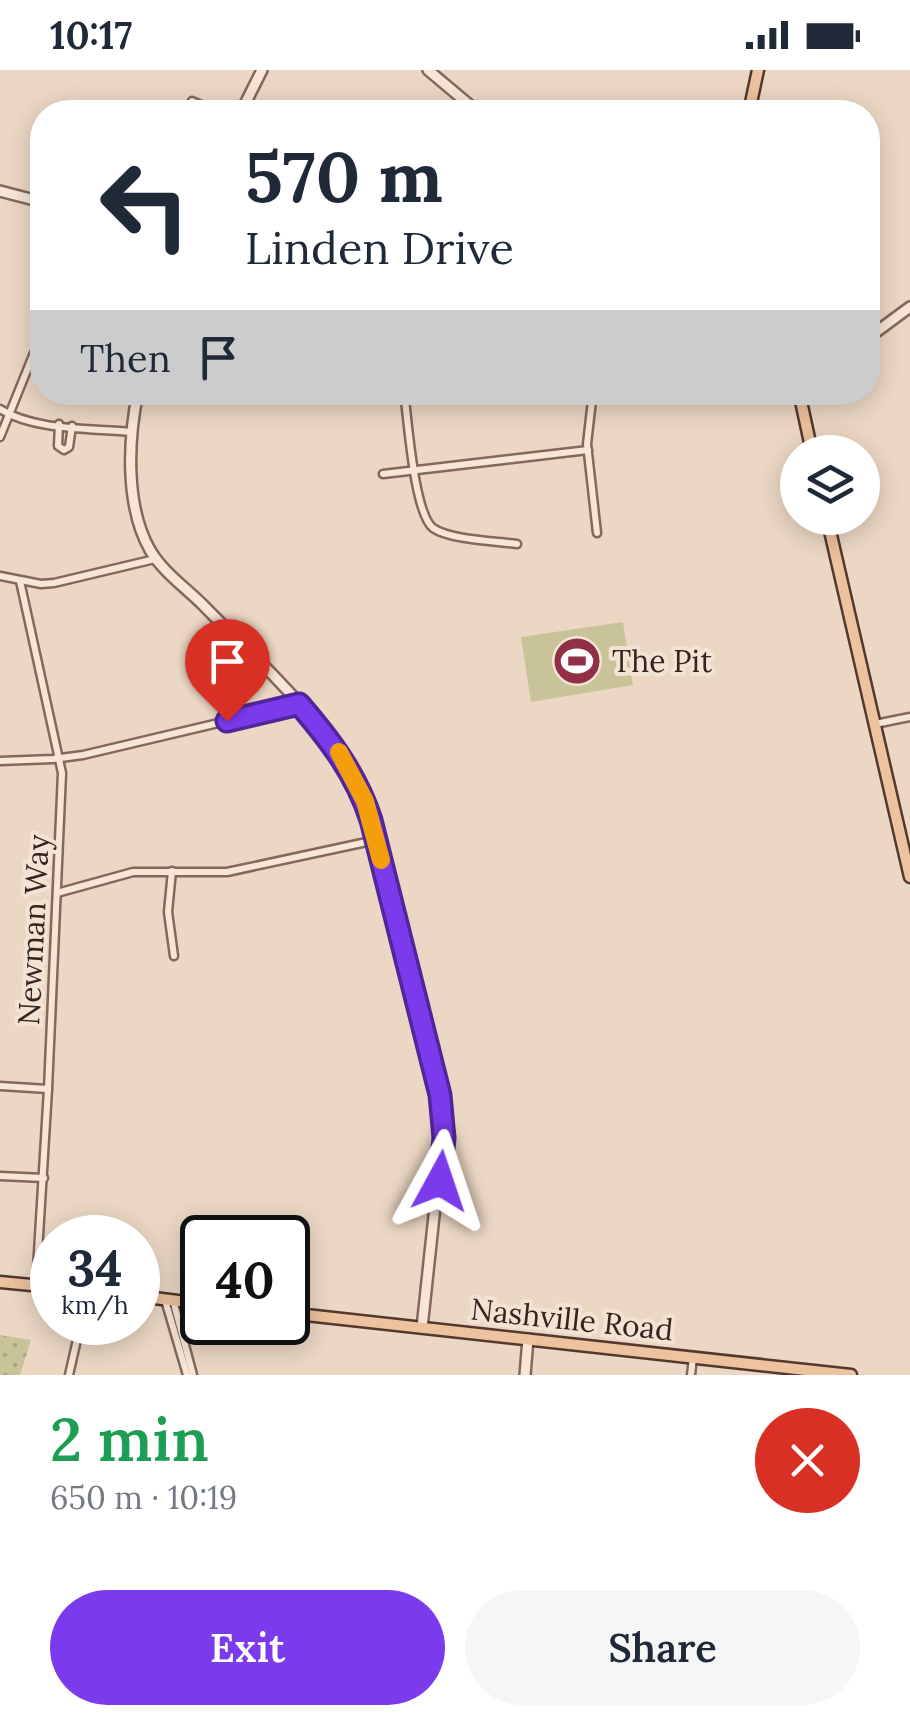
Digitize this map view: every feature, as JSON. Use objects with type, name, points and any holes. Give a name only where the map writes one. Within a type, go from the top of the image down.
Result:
[{"type":"main road","points":[[751,100],[758,70]]},
{"type":"main road","points":[[802,405],[808,435]]},
{"type":"main road","points":[[831,535],[910,877]]},
{"type":"main road","points":[[0,1282],[30,1284]]},
{"type":"main road","points":[[160,1299],[180,1301]]},
{"type":"main road","name":"Nashville Road","points":[[310,1315],[851,1375]]},
{"type":"street","points":[[247,100],[262,70]]},
{"type":"street","points":[[428,70],[464,100]]},
{"type":"street","points":[[0,191],[30,199]]},
{"type":"street","points":[[880,329],[910,307]]},
{"type":"street","points":[[0,436],[30,364]]},
{"type":"street","points":[[136,405],[131,432],[134,493],[145,538],[156,558],[299,704],[353,774],[376,840],[444,1122],[422,1328]]},
{"type":"street","points":[[406,405],[418,497],[426,520],[445,533],[517,544]]},
{"type":"street","points":[[593,405],[588,450],[597,534]]},
{"type":"street","points":[[0,408],[11,416],[131,432]]},
{"type":"street","points":[[58,424],[58,446],[64,450],[69,447],[72,426]]},
{"type":"street","points":[[383,474],[588,450]]},
{"type":"street","points":[[0,576],[54,584],[156,558]]},
{"type":"street","name":"Newman Way","points":[[20,580],[60,758],[62,783],[41,1215]]},
{"type":"street","points":[[0,761],[60,758],[299,704]]},
{"type":"street","points":[[875,724],[910,718]]},
{"type":"street","points":[[57,893],[124,874],[172,870],[227,872],[376,840]]},
{"type":"street","points":[[172,870],[168,912],[174,956]]},
{"type":"street","points":[[0,1086],[48,1089]]},
{"type":"street","points":[[0,1176],[44,1178]]},
{"type":"street","points":[[169,1300],[190,1375]]},
{"type":"street","points":[[525,1375],[528,1339]]},
{"type":"street","points":[[69,1375],[76,1345]]},
{"type":"street","points":[[691,1375],[693,1356]]},
{"type":"shaded area","name":"The Pit","points":[[623,622],[633,685],[531,702],[521,637]]},
{"type":"shaded area","points":[[0,1335],[30,1340],[20,1375],[0,1375]]},
{"type":"slow traffic","points":[[339,752],[365,801],[381,860]]},
{"type":"place","name":"The Pit","points":[[577,661]]},
{"type":"route","points":[[227,721],[299,704],[342,756],[358,784],[371,820],[440,1095],[444,1138],[440,1181]]}]
